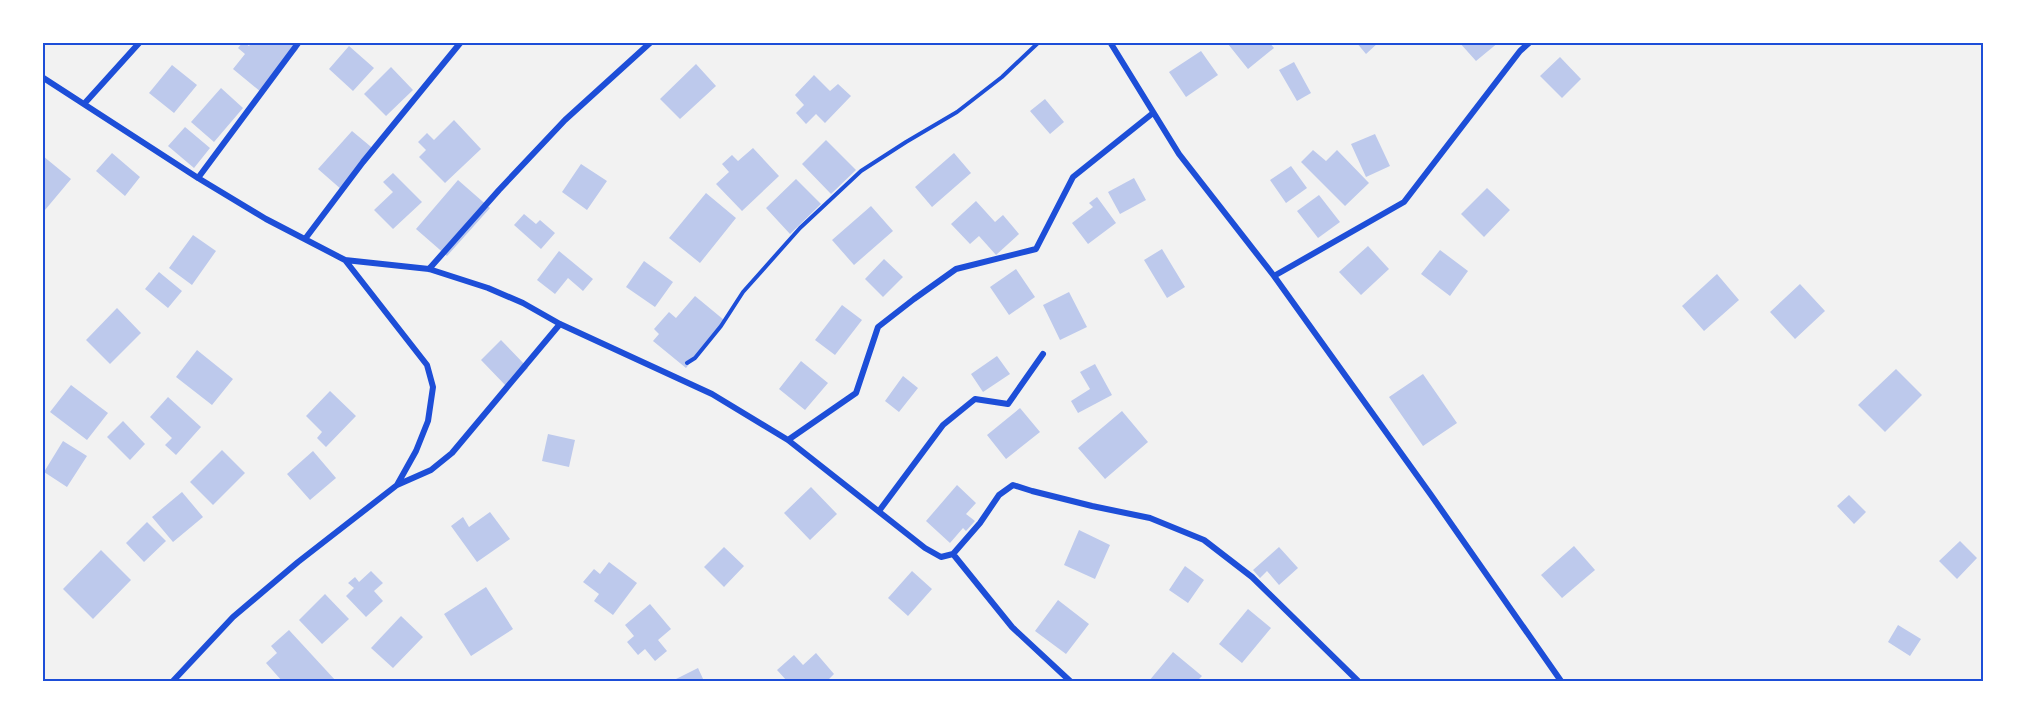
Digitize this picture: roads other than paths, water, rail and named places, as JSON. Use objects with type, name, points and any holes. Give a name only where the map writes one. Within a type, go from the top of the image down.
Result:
[{"type":"street","points":[[84,104],[140,42]]},
{"type":"street","points":[[198,178],[299,42]]},
{"type":"street","points":[[305,239],[363,162],[461,42]]},
{"type":"street","points":[[429,269],[565,120],[651,42]]},
{"type":"street","points":[[1110,42],[1179,154],[1274,276],[1561,681]]},
{"type":"street","points":[[1274,276],[1404,202],[1520,51],[1530,42]]},
{"type":"street","points":[[42,77],[198,178],[266,219],[345,260],[429,269],[488,288],[712,394],[788,440],[926,548],[941,557],[953,554],[980,523],[999,495],[1013,485],[1092,506],[1150,518],[1204,540],[1244,571],[1358,681]]},
{"type":"street","points":[[788,440],[856,393],[878,327],[956,269],[1036,249],[1073,177],[1153,113]]},
{"type":"street","points":[[345,260],[427,365],[433,387],[428,421],[417,451],[397,485]]},
{"type":"street","points":[[173,681],[233,617],[298,562],[397,485],[431,470],[452,453],[560,324]]},
{"type":"street","points":[[879,511],[943,425],[975,399],[1008,404],[1043,354]]},
{"type":"street","points":[[953,554],[1012,627],[1070,681]]}]
